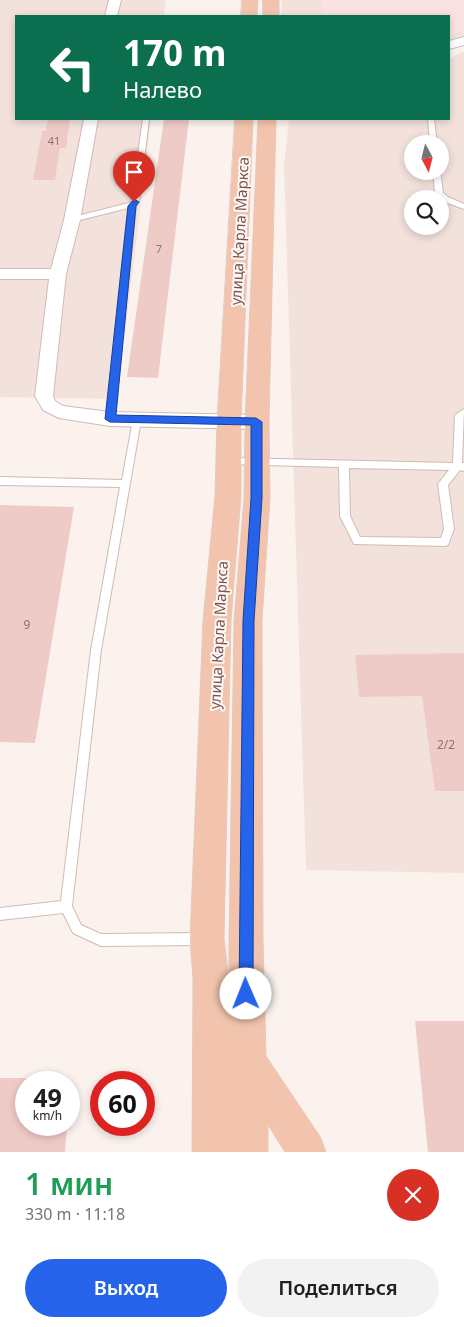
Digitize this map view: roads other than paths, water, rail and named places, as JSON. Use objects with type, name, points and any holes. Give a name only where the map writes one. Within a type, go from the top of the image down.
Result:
[{"type":"main road","points":[[249,15],[250,0]]},
{"type":"main road","points":[[271,0],[271,15]]},
{"type":"main road","name":"улица Карла Маркса","points":[[211,1152],[211,979],[207,939],[217,620],[228,496],[229,421],[244,120]]},
{"type":"main road","name":"улица Карла Маркса","points":[[249,1152],[246,940],[248,621],[257,498],[256,422],[267,120]]},
{"type":"main road","points":[[247,1060],[307,1152]]},
{"type":"street","points":[[112,15],[115,0]]},
{"type":"street","points":[[450,44],[464,40]]},
{"type":"street","points":[[91,120],[72,220],[58,274],[44,396],[49,405],[59,412],[110,419],[256,422]]},
{"type":"street","points":[[0,274],[58,274]]},
{"type":"lane","points":[[110,419],[132,206],[146,120]]},
{"type":"lane","points":[[431,120],[433,135]]},
{"type":"lane","points":[[438,180],[439,194],[445,199],[464,207]]},
{"type":"lane","points":[[72,220],[132,206]]},
{"type":"lane","points":[[344,464],[345,516],[357,541],[445,542],[450,529],[443,484],[460,467],[459,415],[464,412]]},
{"type":"lane","points":[[137,420],[96,650],[66,907],[77,929],[101,940],[207,939]]},
{"type":"lane","points":[[228,461],[460,467]]},
{"type":"lane","points":[[0,481],[126,484]]},
{"type":"lane","points":[[0,914],[66,907]]}]
